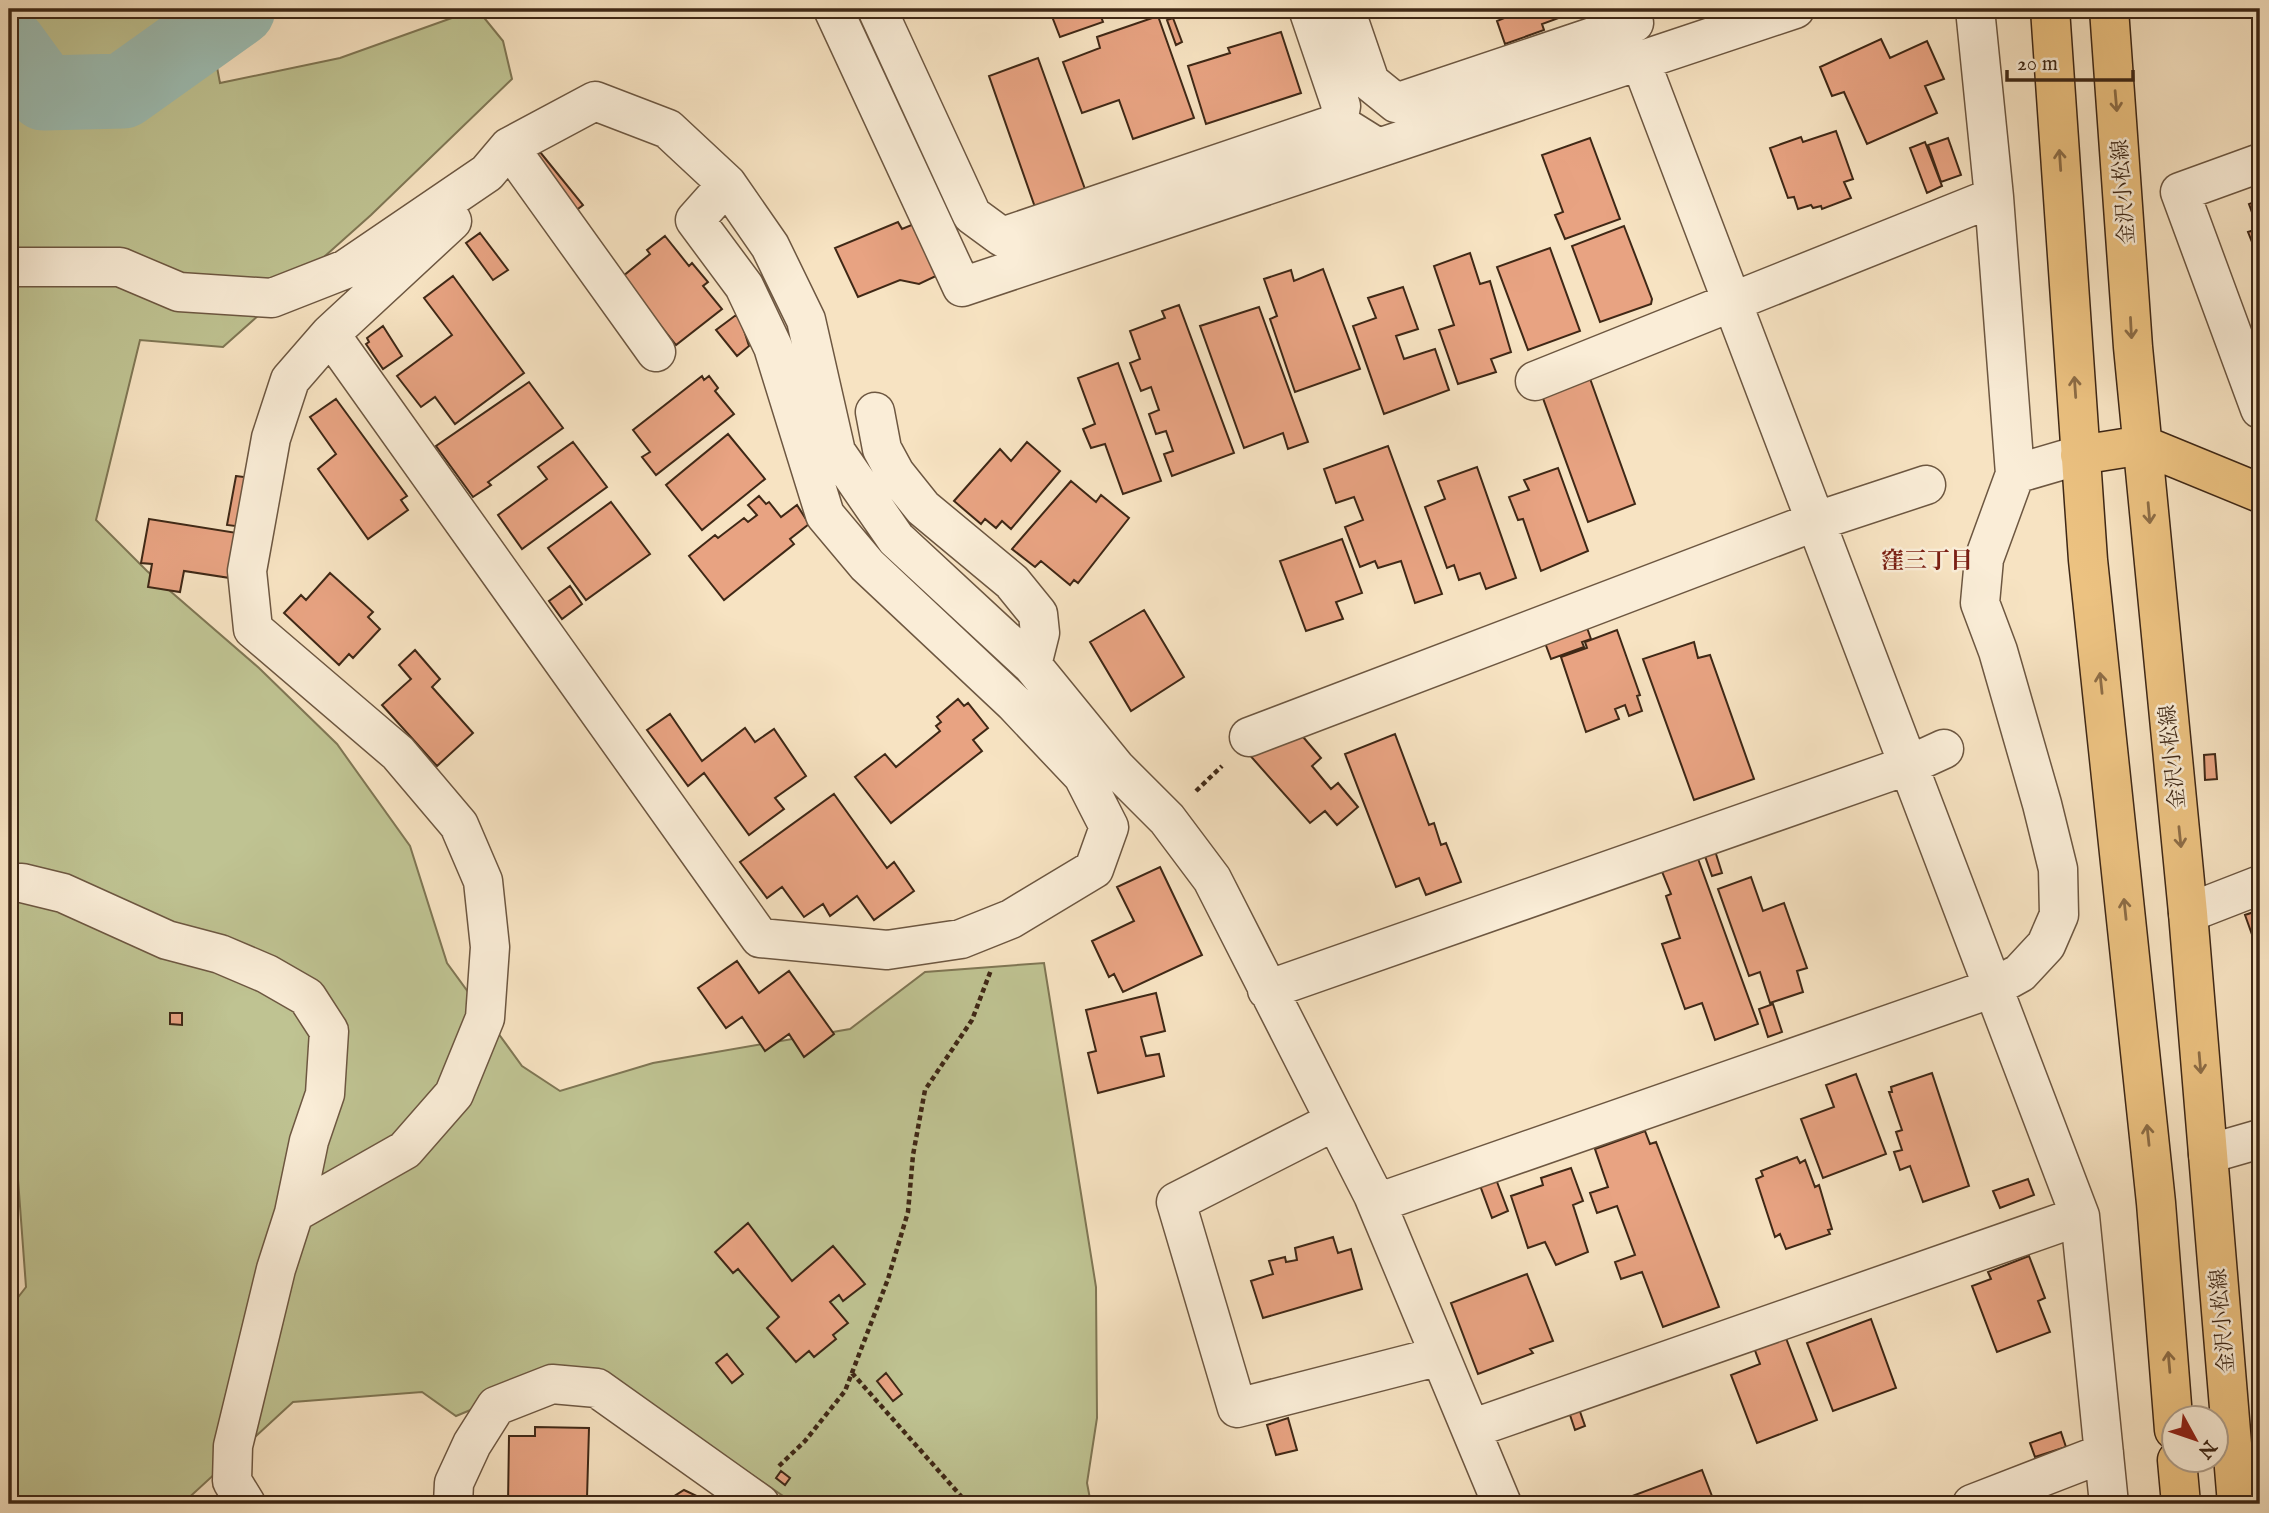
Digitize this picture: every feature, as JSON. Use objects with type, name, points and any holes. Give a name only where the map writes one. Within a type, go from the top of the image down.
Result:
[{"type":"main road","points":[[2050,9],[2080,456],[2156,1203],[2173,1404]]},
{"type":"main road","name":"金沢小松線","points":[[2109,9],[2133,348],[2188,914],[2237,1504]]},
{"type":"main road","points":[[2080,456],[2143,445],[2260,494]]},
{"type":"main road","points":[[2178,1474],[2181,1504]]},
{"type":"street","points":[[833,9],[962,287],[1795,9]]},
{"type":"street","points":[[877,9],[972,215],[1002,237],[1338,123]]},
{"type":"street","points":[[1308,9],[1341,106],[1338,123]]},
{"type":"street","points":[[1345,9],[1370,82],[1396,103],[1632,16],[1654,56],[1732,302],[2080,1216],[2109,1504]]},
{"type":"street","points":[[1377,1203],[1993,988],[2020,973],[2046,945],[2059,915],[2058,869],[1998,651],[1979,603],[1984,559],[2015,474],[1994,197],[1975,9]]},
{"type":"street","points":[[9,267],[120,267],[179,292],[272,298],[346,269],[487,173],[509,147],[596,102],[668,129],[727,184],[770,246],[806,320],[836,452],[896,539],[1032,666],[1116,768],[1167,819],[1212,879],[1377,1203],[1502,1504]]},
{"type":"street","points":[[1338,123],[1378,148]]},
{"type":"street","points":[[509,147],[656,352]]},
{"type":"street","points":[[2260,163],[2180,192],[2260,409]]},
{"type":"street","points":[[330,334],[760,938],[887,950],[961,939],[1011,919],[1094,869],[1109,827],[1083,776],[1014,703],[867,565],[824,515],[773,347],[744,286],[695,220],[727,184]]},
{"type":"street","points":[[294,1213],[405,1150],[454,1094],[485,1018],[490,947],[484,881],[459,825],[398,753],[253,629],[247,571],[271,438],[290,380],[330,334],[453,220],[463,189]]},
{"type":"street","points":[[1535,381],[1994,197]]},
{"type":"street","points":[[875,412],[882,449],[895,473],[923,508],[1012,582],[1038,614],[1040,633],[1032,666]]},
{"type":"street","points":[[2015,474],[2080,456]]},
{"type":"street","points":[[1249,737],[1814,522],[1926,485]]},
{"type":"street","points":[[1267,990],[1909,765],[1944,750]]},
{"type":"street","points":[[9,883],[22,883],[63,893],[167,940],[220,954],[267,974],[307,997],[329,1031],[325,1094],[309,1141],[294,1213],[276,1269],[233,1446],[232,1481],[246,1504]]},
{"type":"street","points":[[2188,914],[2260,885]]},
{"type":"street","points":[[1335,1121],[1176,1202],[1237,1408],[1440,1356]]},
{"type":"street","points":[[2208,1154],[2260,1139]]},
{"type":"street","points":[[1471,1429],[2080,1216]]},
{"type":"street","points":[[451,1502],[458,1474],[496,1406],[552,1384],[597,1388],[751,1501]]},
{"type":"street","points":[[1972,1504],[2104,1453]]},
{"type":"path","points":[[1167,819],[1249,737]]},
{"type":"path","points":[[751,1501],[845,1391],[888,1279],[908,1212],[913,1155],[925,1090],[972,1020],[1011,919]]},
{"type":"path","points":[[852,1373],[968,1504]]},
{"type":"green space","points":[[9,9],[206,9],[220,83],[340,58],[477,9],[503,41],[512,79],[371,215],[223,347],[140,340],[96,520],[147,571],[259,668],[337,744],[410,846],[447,963],[522,1066],[560,1091],[653,1063],[850,1029],[925,972],[1044,963],[1096,1287],[1097,1418],[1087,1483],[1091,1504],[795,1504],[686,1430],[572,1368],[456,1416],[422,1392],[293,1402],[182,1504],[9,1504],[9,1309],[26,1287],[17,1166],[9,1158]]},
{"type":"building","points":[[1038,9],[1098,9],[1103,22],[1060,37],[1051,14],[1041,17]]},
{"type":"building","points":[[1520,9],[1583,9],[1542,24],[1544,30],[1505,44],[1497,21],[1521,11]]},
{"type":"building","points":[[1158,16],[1194,118],[1133,139],[1119,100],[1082,113],[1063,62],[1100,48],[1097,37]]},
{"type":"building","points":[[1173,18],[1182,42],[1176,45],[1167,20]]},
{"type":"building","points":[[1281,32],[1301,93],[1206,124],[1188,66],[1230,53],[1228,48]]},
{"type":"building","points":[[1881,39],[1890,58],[1927,41],[1944,79],[1925,86],[1937,113],[1867,144],[1844,92],[1832,96],[1820,67]]},
{"type":"building","points":[[1038,58],[1086,192],[1036,210],[989,76]]},
{"type":"building","points":[[1836,131],[1853,179],[1844,182],[1851,198],[1822,209],[1821,206],[1813,208],[1811,205],[1798,209],[1794,197],[1788,198],[1770,148],[1801,137],[1803,142]]},
{"type":"building","points":[[1590,138],[1620,219],[1565,239],[1555,215],[1563,212],[1542,155]]},
{"type":"building","points":[[1948,138],[1961,175],[1941,182],[1928,145]]},
{"type":"building","points":[[1925,142],[1942,186],[1927,193],[1910,148]]},
{"type":"building","points":[[540,152],[583,205],[574,212],[533,156]]},
{"type":"building","points":[[2260,200],[2260,251],[2256,252],[2248,232],[2258,229],[2249,204]]},
{"type":"building","points":[[898,222],[902,229],[914,224],[936,276],[919,284],[900,280],[858,297],[835,248]]},
{"type":"building","points":[[1624,226],[1652,299],[1651,304],[1600,322],[1572,246]]},
{"type":"building","points":[[480,233],[508,270],[493,280],[466,243]]},
{"type":"building","points":[[665,236],[689,266],[692,263],[708,282],[703,286],[722,309],[676,345],[622,277],[650,254],[647,250]]},
{"type":"building","points":[[1550,248],[1580,331],[1528,350],[1497,267]]},
{"type":"building","points":[[1470,253],[1480,284],[1490,281],[1511,352],[1491,359],[1496,372],[1458,384],[1439,330],[1454,325],[1434,266]]},
{"type":"building","points":[[1323,269],[1360,369],[1295,392],[1270,319],[1277,316],[1264,279],[1291,270],[1294,281]]},
{"type":"building","points":[[453,276],[524,373],[455,424],[435,397],[421,407],[397,376],[452,335],[424,298]]},
{"type":"building","points":[[1403,287],[1418,329],[1396,336],[1404,359],[1435,349],[1449,390],[1384,414],[1353,326],[1376,318],[1368,298]]},
{"type":"building","points":[[1179,305],[1234,453],[1172,476],[1164,454],[1173,451],[1166,431],[1156,434],[1149,414],[1159,410],[1151,387],[1141,391],[1130,363],[1140,359],[1130,331],[1165,318],[1162,311]]},
{"type":"building","points":[[1259,307],[1308,442],[1288,449],[1283,433],[1244,448],[1200,326]]},
{"type":"building","points":[[736,315],[741,321],[749,346],[737,356],[716,330]]},
{"type":"building","points":[[383,326],[402,356],[383,369],[366,344],[369,342],[367,338]]},
{"type":"building","points":[[1118,363],[1161,481],[1123,494],[1105,444],[1091,448],[1083,429],[1095,424],[1078,378]]},
{"type":"building","points":[[1588,373],[1635,504],[1588,522],[1540,390]]},
{"type":"building","points":[[702,376],[704,380],[709,376],[718,388],[715,391],[734,414],[656,475],[642,457],[650,452],[633,430]]},
{"type":"building","points":[[529,382],[563,428],[488,482],[491,485],[473,497],[436,446]]},
{"type":"building","points":[[336,399],[407,496],[401,500],[408,510],[368,539],[318,469],[336,454],[310,417]]},
{"type":"building","points":[[728,434],[765,479],[702,530],[666,485]]},
{"type":"building","points":[[573,442],[607,487],[522,549],[498,515],[547,479],[538,467]]},
{"type":"building","points":[[1027,442],[1060,471],[1011,529],[1002,521],[996,528],[985,519],[981,524],[954,501],[1000,449],[1011,461]]},
{"type":"building","points":[[1388,446],[1442,594],[1415,603],[1401,561],[1378,568],[1375,561],[1360,567],[1345,527],[1363,520],[1354,497],[1336,503],[1324,469]]},
{"type":"building","points":[[1477,467],[1516,578],[1486,589],[1480,573],[1459,580],[1454,565],[1447,568],[1425,507],[1445,499],[1438,481]]},
{"type":"building","points":[[1558,468],[1588,551],[1541,571],[1523,519],[1518,520],[1509,497],[1529,490],[1524,480]]},
{"type":"building","points":[[236,476],[252,478],[243,527],[227,525]]},
{"type":"building","points":[[1071,481],[1096,502],[1101,495],[1129,518],[1078,583],[1074,580],[1070,585],[1041,561],[1035,567],[1012,549]]},
{"type":"building","points":[[759,496],[766,504],[769,502],[781,517],[797,505],[809,524],[790,539],[794,544],[724,600],[689,556],[715,535],[718,538],[744,518],[748,522],[757,515],[748,505]]},
{"type":"building","points":[[611,502],[650,554],[586,600],[548,548]]},
{"type":"building","points":[[149,519],[237,533],[230,578],[184,571],[180,592],[148,587],[152,564],[141,563]]},
{"type":"building","points":[[1342,539],[1362,593],[1336,602],[1343,619],[1306,631],[1280,561]]},
{"type":"building","points":[[330,573],[373,612],[368,617],[380,629],[353,658],[349,654],[339,665],[284,613],[301,595],[306,600]]},
{"type":"building","points":[[570,586],[582,604],[562,619],[549,601]]},
{"type":"building","points":[[1144,610],[1184,677],[1131,711],[1090,642]]},
{"type":"building","points":[[1586,625],[1591,639],[1582,642],[1584,647],[1551,659],[1544,640]]},
{"type":"building","points":[[1617,630],[1640,695],[1637,696],[1642,711],[1629,716],[1625,705],[1615,709],[1619,719],[1586,732],[1561,657],[1587,648],[1585,642]]},
{"type":"building","points":[[1694,642],[1698,658],[1710,655],[1754,779],[1694,800],[1643,659]]},
{"type":"building","points":[[415,650],[440,679],[432,687],[473,733],[437,766],[382,705],[411,679],[399,665]]},
{"type":"building","points":[[958,699],[964,706],[968,703],[988,728],[973,740],[982,751],[891,823],[855,777],[885,754],[896,767],[940,731],[936,726],[941,722],[937,717]]},
{"type":"building","points":[[670,714],[702,761],[745,728],[755,742],[774,729],[806,776],[775,798],[784,809],[749,835],[704,773],[688,786],[647,730]]},
{"type":"building","points":[[1298,731],[1321,758],[1312,766],[1331,789],[1338,783],[1358,807],[1337,825],[1325,811],[1310,823],[1239,743]]},
{"type":"building","points":[[1395,734],[1429,825],[1434,823],[1441,845],[1446,843],[1461,882],[1426,895],[1419,878],[1396,887],[1345,754]]},
{"type":"building","points":[[1395,734],[1429,825],[1434,823],[1441,845],[1446,843],[1461,882],[1426,895],[1419,878],[1396,887],[1345,754]]},
{"type":"building","points":[[2215,754],[2217,779],[2205,780],[2204,755]]},
{"type":"building","points":[[834,794],[887,868],[894,862],[914,891],[874,920],[857,896],[830,916],[823,904],[804,917],[782,887],[767,898],[740,862]]},
{"type":"building","points":[[1711,838],[1722,873],[1712,876],[1700,842]]},
{"type":"building","points":[[1697,856],[1758,1024],[1715,1040],[1702,1003],[1685,1009],[1662,944],[1680,938],[1666,896],[1671,894],[1661,869]]},
{"type":"building","points":[[1160,867],[1202,955],[1123,992],[1114,974],[1109,977],[1092,941],[1134,921],[1117,887]]},
{"type":"building","points":[[1751,877],[1763,911],[1784,903],[1807,968],[1797,971],[1803,992],[1770,1003],[1760,972],[1749,976],[1718,889]]},
{"type":"building","points":[[2260,910],[2260,957],[2245,915]]},
{"type":"building","points":[[737,961],[759,993],[789,971],[834,1034],[804,1057],[789,1034],[765,1051],[742,1017],[726,1028],[698,988]]},
{"type":"building","points":[[1156,993],[1165,1031],[1141,1037],[1146,1056],[1159,1054],[1164,1076],[1098,1093],[1088,1053],[1096,1051],[1086,1010]]},
{"type":"building","points":[[1773,1004],[1782,1032],[1768,1037],[1759,1009]]},
{"type":"building","points":[[170,1013],[182,1013],[182,1025],[170,1024]]},
{"type":"building","points":[[1932,1073],[1969,1186],[1923,1202],[1910,1166],[1900,1170],[1894,1152],[1902,1150],[1896,1132],[1902,1130],[1889,1092],[1892,1092],[1891,1087]]},
{"type":"building","points":[[1856,1074],[1886,1154],[1823,1178],[1801,1119],[1834,1107],[1826,1085]]},
{"type":"building","points":[[1645,1131],[1650,1144],[1656,1142],[1719,1307],[1663,1327],[1642,1272],[1621,1279],[1615,1262],[1635,1255],[1617,1206],[1597,1213],[1590,1193],[1608,1187],[1595,1149]]},
{"type":"building","points":[[1797,1157],[1800,1163],[1805,1160],[1815,1187],[1819,1185],[1832,1229],[1828,1230],[1830,1234],[1786,1249],[1780,1234],[1775,1237],[1756,1179],[1763,1176],[1761,1171]]},
{"type":"building","points":[[1571,1168],[1583,1201],[1573,1205],[1588,1252],[1556,1265],[1545,1242],[1528,1248],[1511,1196],[1543,1185],[1541,1178]]},
{"type":"building","points":[[1494,1174],[1508,1211],[1492,1218],[1478,1180]]},
{"type":"building","points":[[2028,1179],[2034,1195],[2000,1208],[1993,1191]]},
{"type":"building","points":[[748,1223],[792,1281],[833,1246],[865,1284],[843,1301],[839,1295],[830,1302],[848,1323],[833,1335],[836,1339],[814,1357],[809,1351],[796,1362],[767,1328],[779,1317],[738,1269],[733,1273],[715,1252]]},
{"type":"building","points":[[748,1223],[792,1281],[833,1246],[865,1284],[843,1301],[839,1295],[830,1302],[848,1323],[833,1335],[836,1339],[814,1357],[809,1351],[796,1362],[767,1328],[779,1317],[738,1269],[733,1273],[715,1252]]},
{"type":"building","points":[[1333,1237],[1338,1253],[1351,1249],[1362,1289],[1263,1318],[1251,1281],[1273,1274],[1269,1261],[1285,1257],[1286,1262],[1297,1260],[1295,1248]]},
{"type":"building","points":[[2029,1256],[2045,1298],[2038,1301],[2050,1332],[1997,1352],[1972,1286],[1991,1279],[1988,1272]]},
{"type":"building","points":[[1527,1274],[1553,1341],[1530,1349],[1533,1353],[1478,1374],[1451,1303]]},
{"type":"building","points":[[1871,1319],[1896,1388],[1833,1411],[1807,1343]]},
{"type":"building","points":[[1781,1325],[1817,1420],[1757,1443],[1731,1375],[1760,1364],[1750,1337]]},
{"type":"building","points":[[727,1354],[743,1374],[732,1383],[716,1363]]},
{"type":"building","points":[[886,1373],[902,1394],[893,1401],[877,1381]]},
{"type":"building","points":[[1577,1403],[1585,1426],[1575,1430],[1567,1406]]},
{"type":"building","points":[[1288,1418],[1297,1450],[1276,1455],[1267,1425]]},
{"type":"building","points":[[535,1427],[589,1428],[587,1498],[576,1498],[575,1504],[508,1504],[509,1436],[535,1436]]},
{"type":"building","points":[[2061,1432],[2066,1447],[2035,1457],[2030,1443]]},
{"type":"building","points":[[1702,1470],[1715,1504],[1626,1504],[1624,1499]]},
{"type":"building","points":[[781,1471],[790,1478],[785,1485],[776,1478]]},
{"type":"building","points":[[684,1490],[699,1497],[698,1504],[669,1504],[668,1500]]},
{"type":"waterway","points":[[9,45],[44,93],[123,91],[238,9]]},
{"type":"district","name":"窪三丁目","points":[[1927,560]]}]
